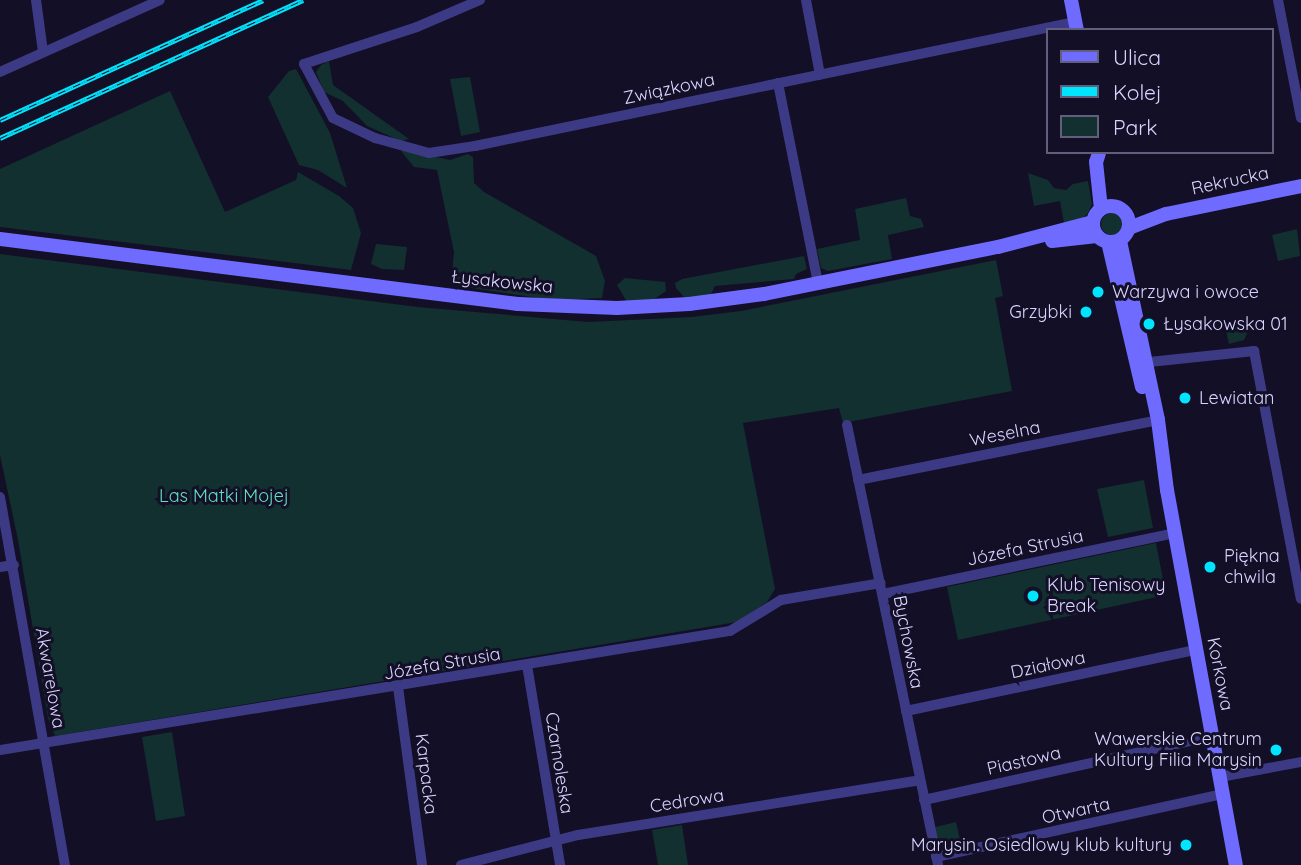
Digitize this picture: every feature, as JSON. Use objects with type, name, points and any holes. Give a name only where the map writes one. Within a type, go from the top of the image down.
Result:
[{"type":"street","points":[[36,0],[43,52]]},
{"type":"street","points":[[0,72],[160,0]]},
{"type":"street","name":"Związkowa","points":[[480,0],[417,27],[304,64],[333,118],[375,138],[429,153],[1046,32]]},
{"type":"street","points":[[806,0],[820,75]]},
{"type":"street","points":[[1071,0],[1076,26]]},
{"type":"street","points":[[1278,0],[1301,118]]},
{"type":"street","points":[[778,83],[818,284]]},
{"type":"street","name":"Korkowa","points":[[1099,154],[1125,217]]},
{"type":"street","name":"Korkowa","points":[[1099,154],[1096,162],[1104,230],[1141,363],[1154,421],[1237,865]]},
{"type":"street","name":"Rekrucka","points":[[1104,230],[1125,217],[1166,214],[1301,186]]},
{"type":"street","points":[[1104,230],[1125,217]]},
{"type":"street","name":"Łysakowska","points":[[0,240],[550,306],[660,306],[714,301],[818,284],[998,247],[1104,230]]},
{"type":"street","points":[[1141,363],[1254,351],[1301,599]]},
{"type":"street","name":"Weselna","points":[[858,480],[1154,421]]},
{"type":"street","name":"Bychowska","points":[[847,425],[937,861]]},
{"type":"street","name":"Akwarelowa","points":[[0,497],[46,743],[65,865]]},
{"type":"street","name":"Józefa Strusia","points":[[0,750],[730,631],[781,600],[882,588],[1175,533]]},
{"type":"street","points":[[0,567],[14,565]]},
{"type":"street","name":"Działowa","points":[[906,711],[1196,650]]},
{"type":"street","name":"Czarnoleska","points":[[527,665],[559,865]]},
{"type":"street","name":"Karpacka","points":[[398,687],[422,865]]},
{"type":"street","name":"Piastowa","points":[[924,800],[1212,736]]},
{"type":"street","points":[[1220,777],[1301,762]]},
{"type":"street","name":"Cedrowa","points":[[461,865],[555,840],[920,780]]},
{"type":"street","name":"Otwarta","points":[[937,861],[1223,794]]},
{"type":"green space","points":[[329,61],[333,85],[409,139],[401,141],[367,126],[343,101],[324,92],[316,72],[321,65]]},
{"type":"green space","points":[[296,69],[330,133],[347,188],[318,170],[299,165],[268,97],[289,71]]},
{"type":"green space","points":[[470,77],[480,132],[461,136],[450,79]]},
{"type":"green space","points":[[170,91],[225,212],[296,180],[298,172],[339,196],[353,208],[361,233],[351,270],[0,227],[0,169]]},
{"type":"green space","points":[[401,151],[450,160],[468,154],[473,157],[474,183],[484,192],[596,256],[605,281],[602,298],[553,300],[451,285],[454,252],[437,170],[414,167]]},
{"type":"green space","points":[[1028,173],[1048,180],[1054,188],[1066,190],[1073,184],[1088,181],[1092,204],[1088,213],[1083,218],[1064,223],[1060,201],[1034,206]]},
{"type":"green space","points":[[906,198],[910,216],[921,219],[924,227],[888,235],[892,259],[828,271],[821,268],[817,249],[860,240],[855,209]]},
{"type":"green space","points":[[1112,213],[1120,216],[1123,224],[1120,232],[1112,235],[1104,232],[1101,224],[1104,216]]},
{"type":"green space","points":[[1297,229],[1300,256],[1278,261],[1272,235]]},
{"type":"green space","points":[[376,244],[407,247],[404,270],[382,269],[371,264]]},
{"type":"green space","name":"Las Matki Mojej","points":[[0,254],[418,307],[588,322],[692,317],[741,311],[996,260],[1003,296],[995,298],[1012,391],[843,423],[839,408],[743,423],[775,589],[767,602],[737,622],[55,736],[48,718],[18,540],[0,455]]},
{"type":"green space","points":[[804,256],[807,269],[796,274],[794,279],[715,286],[710,296],[685,298],[676,288],[675,283],[682,279]]},
{"type":"green space","points":[[625,278],[665,282],[666,291],[653,300],[627,302],[617,285]]},
{"type":"green space","points":[[1245,322],[1247,334],[1244,340],[1229,344],[1225,326]]},
{"type":"green space","points":[[1144,480],[1153,528],[1108,537],[1097,489]]},
{"type":"green space","name":"Klub Tenisowy Break","points":[[1156,543],[1166,595],[958,640],[947,587]]},
{"type":"green space","points":[[172,732],[185,816],[156,821],[142,737]]},
{"type":"green space","points":[[956,822],[962,849],[938,852],[932,828]]},
{"type":"green space","points":[[682,825],[688,865],[658,865],[652,830]]},
{"type":"railway","points":[[0,120],[263,0]]},
{"type":"railway","points":[[0,138],[303,0]]},
{"type":"place","name":"Warzywa i owoce","points":[[1098,292]]},
{"type":"place","name":"Grzybki","points":[[1086,312]]},
{"type":"place","name":"Łysakowska 01","points":[[1149,324]]},
{"type":"place","name":"Lewiatan","points":[[1185,398]]},
{"type":"place","name":"Piękna chwila","points":[[1210,567]]},
{"type":"place","name":"Klub Tenisowy Break","points":[[1033,596]]},
{"type":"place","name":"Wawerskie Centrum Kultury Filia Marysin","points":[[1276,750]]},
{"type":"place","name":"Marysin. Osiedlowy klub kultury","points":[[1186,845]]}]
